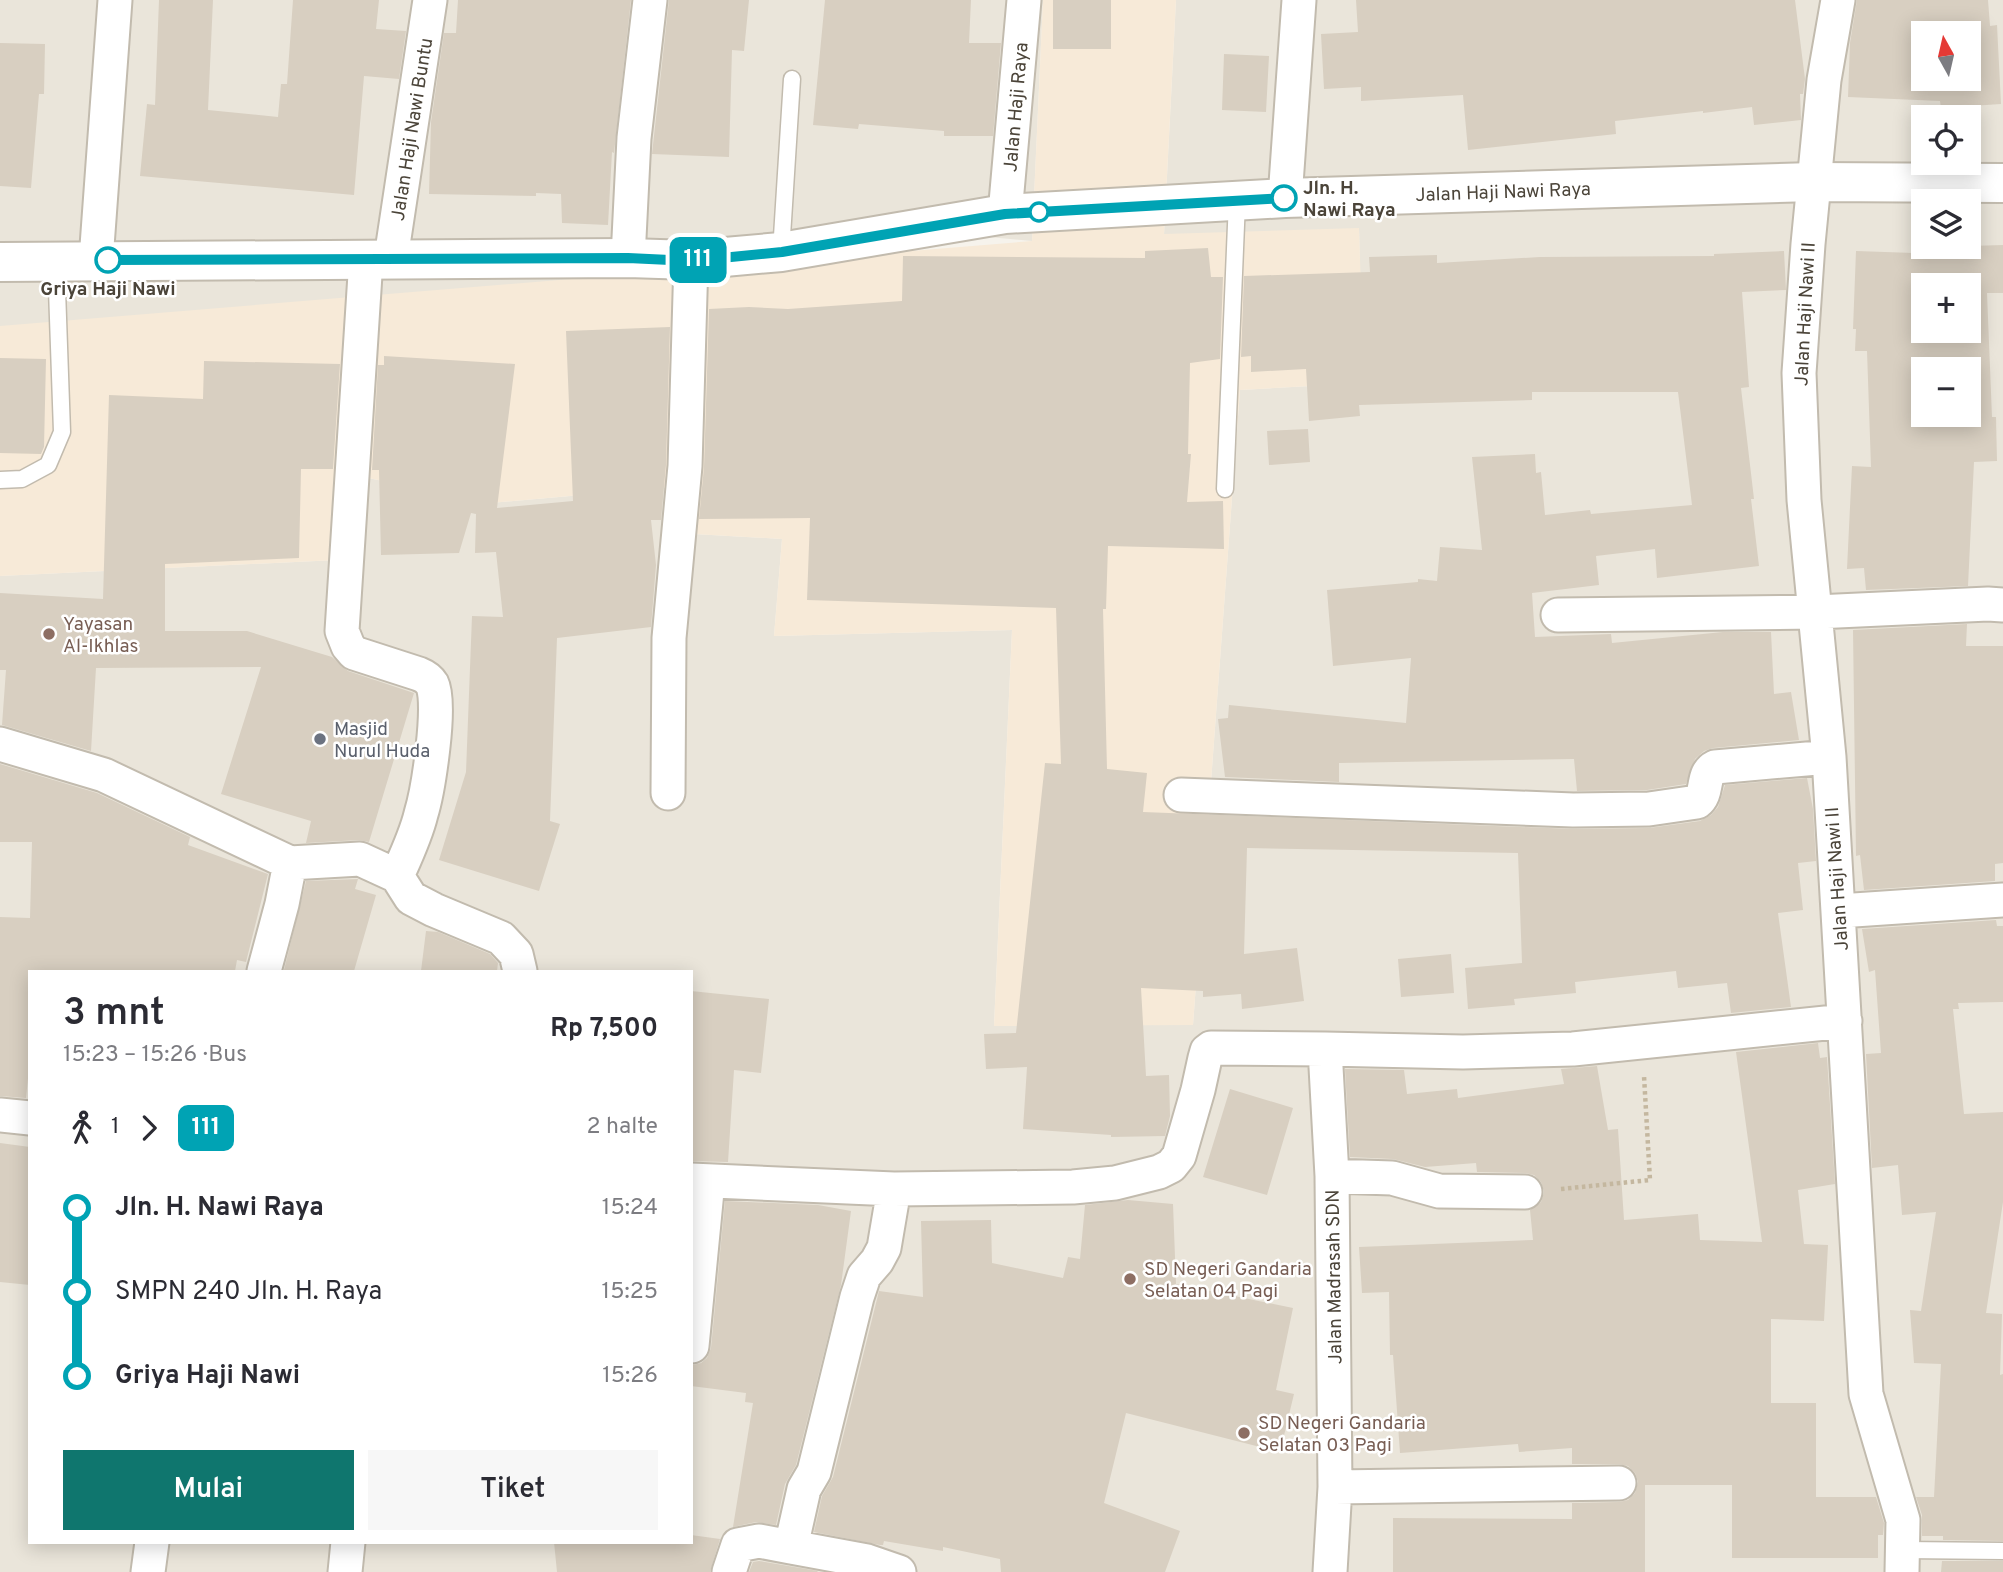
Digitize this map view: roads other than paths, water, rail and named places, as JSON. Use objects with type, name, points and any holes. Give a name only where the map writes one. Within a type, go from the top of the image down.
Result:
[{"type":"street","points":[[96,260],[115,0]]},
{"type":"street","name":"Jalan Haji Nawi Buntu","points":[[397,876],[421,814],[436,704],[432,685],[427,678],[419,674],[354,653],[342,631],[379,258],[430,0]]},
{"type":"street","points":[[628,258],[634,138],[650,0]]},
{"type":"street","name":"Jalan Haji Raya","points":[[1005,214],[1024,0]]},
{"type":"street","points":[[1285,198],[1299,0]]},
{"type":"street","name":"Jalan Haji Nawi II","points":[[1838,0],[1824,80],[1813,182],[1799,373],[1804,499],[1829,757],[1866,1394],[1903,1520],[1902,1561]]},
{"type":"street","name":"Jalan Haji Nawi Raya","points":[[0,261],[628,258],[691,261],[782,252],[1005,214],[1285,198],[1813,182],[2003,183]]},
{"type":"street","points":[[668,793],[669,638],[685,466],[691,261]]},
{"type":"street","points":[[1558,615],[1816,612],[2003,605]]},
{"type":"street","points":[[0,744],[104,775],[290,863],[360,859],[397,876],[411,898],[501,938],[516,954],[520,970]]},
{"type":"street","points":[[1181,795],[1573,810],[1649,808],[1697,802],[1702,799],[1707,774],[1716,767],[1829,757]]},
{"type":"street","points":[[264,970],[290,863]]},
{"type":"street","points":[[1839,911],[2003,900]]},
{"type":"street","points":[[693,1325],[700,1181],[894,1189],[1073,1186],[1115,1183],[1159,1172],[1171,1166],[1179,1156],[1207,1051],[1211,1048],[1513,1051],[1642,1043],[1845,1021]]},
{"type":"street","points":[[1325,1049],[1332,1177]]},
{"type":"street","points":[[0,1115],[28,1118]]},
{"type":"street","name":"Jalan Madrasah SDN","points":[[1330,1572],[1335,1487],[1332,1177],[1392,1178],[1439,1191],[1477,1194],[1525,1192]]},
{"type":"street","points":[[791,1547],[804,1489],[814,1472],[857,1297],[864,1276],[884,1248],[894,1189]]},
{"type":"street","points":[[1335,1487],[1619,1483]]},
{"type":"street","points":[[729,1572],[738,1545],[759,1541],[867,1561],[899,1572]]},
{"type":"street","points":[[148,1572],[152,1544]]},
{"type":"street","points":[[345,1572],[348,1544]]},
{"type":"lane","points":[[782,252],[792,79]]},
{"type":"lane","points":[[1225,489],[1237,201]]},
{"type":"lane","points":[[0,480],[22,479],[48,465],[62,432],[56,261]]},
{"type":"lane","points":[[1902,1561],[2003,1551]]},
{"type":"place","name":"Jln. H. Nawi Raya","points":[[1284,198]]},
{"type":"place","name":"Griya Haji Nawi","points":[[108,260]]},
{"type":"place","name":"Yayasan Al-Ikhlas","points":[[49,634]]},
{"type":"place","name":"Masjid Nurul Huda","points":[[320,739]]},
{"type":"place","name":"SD Negeri Gandaria Selatan 04 Pagi","points":[[1130,1279]]},
{"type":"place","name":"SD Negeri Gandaria Selatan 03 Pagi","points":[[1244,1433]]}]
